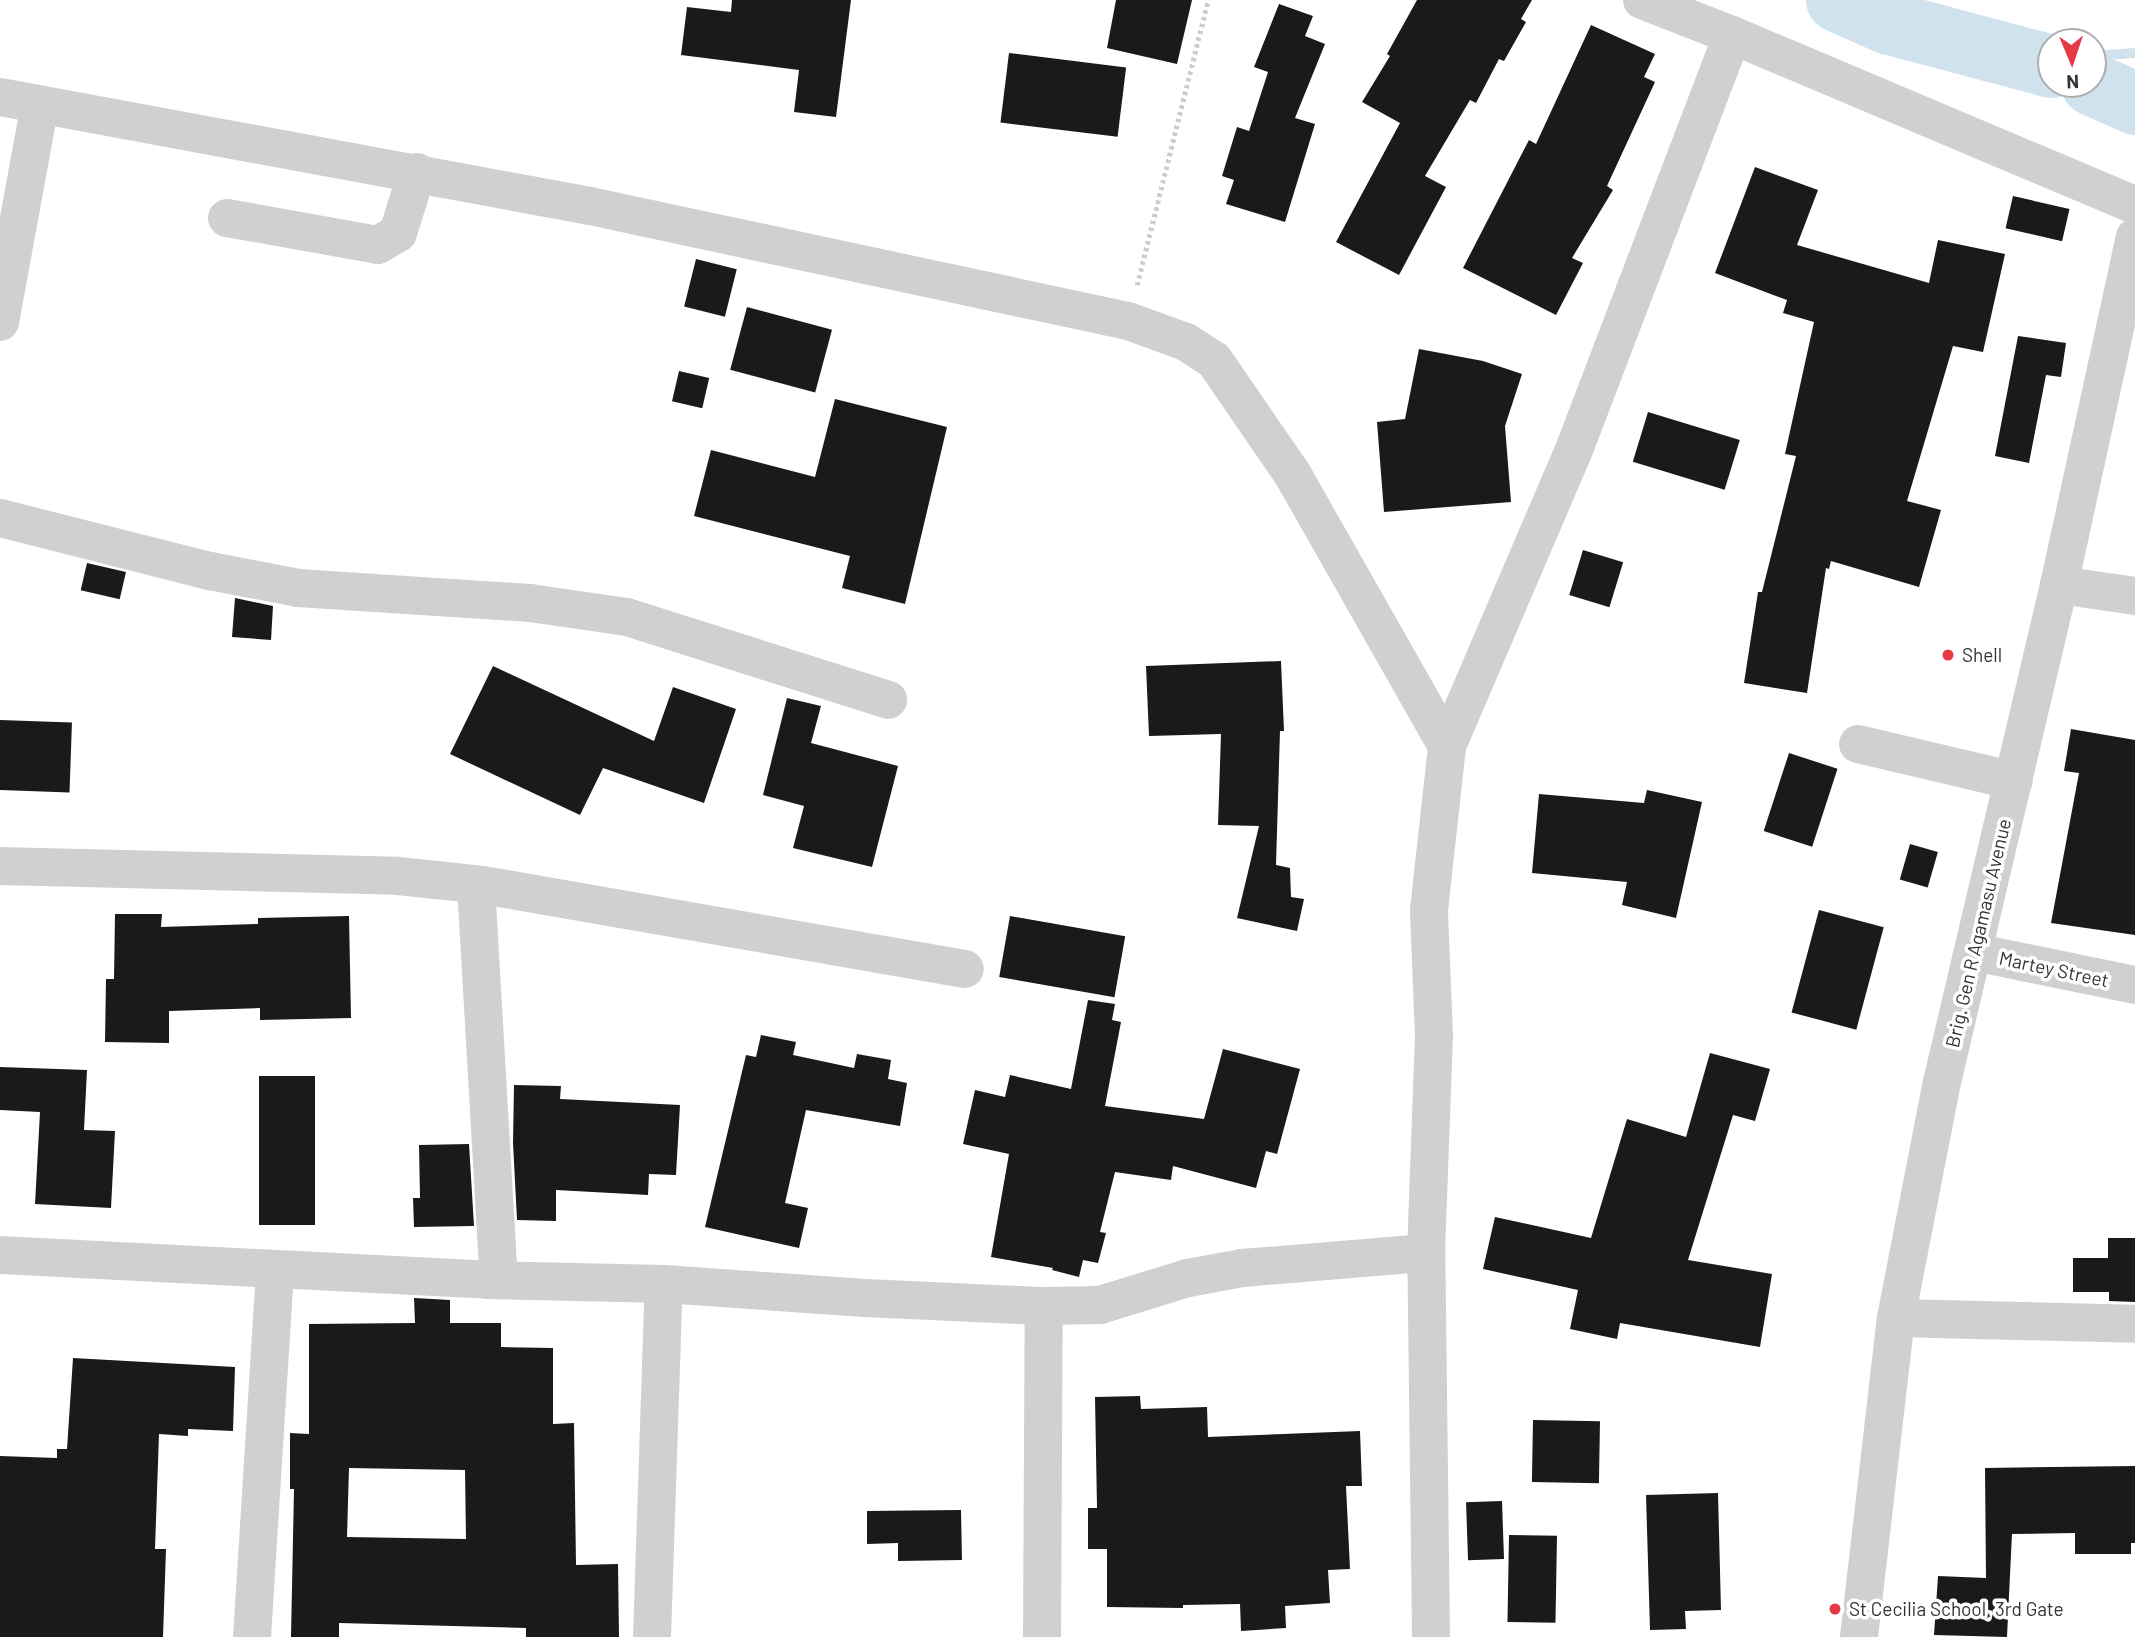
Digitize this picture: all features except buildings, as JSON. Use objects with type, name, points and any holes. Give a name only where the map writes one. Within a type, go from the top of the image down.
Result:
[{"type":"street","points":[[1642,0],[1732,35],[2135,205]]},
{"type":"street","points":[[1431,1637],[1426,1253],[1434,1037],[1429,910],[1447,746],[1572,455],[1732,35]]},
{"type":"street","points":[[0,97],[417,172],[1129,321],[1186,342],[1214,360],[1293,475],[1447,746]]},
{"type":"street","points":[[0,322],[40,105]]},
{"type":"street","points":[[226,218],[378,245],[398,233],[417,172]]},
{"type":"street","name":"Brig. Gen R Agamasu Avenue","points":[[1859,1637],[1896,1318],[1942,1082],[2059,584],[2135,237]]},
{"type":"street","points":[[0,518],[209,571],[298,587],[530,603],[627,617],[888,700]]},
{"type":"street","points":[[2059,584],[2135,596]]},
{"type":"street","points":[[1858,744],[2014,781]]},
{"type":"street","points":[[0,866],[398,876],[476,884],[965,969]]},
{"type":"street","points":[[476,884],[499,1280]]},
{"type":"street","name":"Martey Street","points":[[1974,952],[2135,985]]},
{"type":"street","points":[[0,1255],[499,1280],[664,1284],[865,1298],[1044,1306],[1100,1305],[1188,1278],[1242,1268],[1426,1253]]},
{"type":"street","points":[[253,1637],[275,1270]]},
{"type":"street","points":[[652,1637],[664,1284]]},
{"type":"street","points":[[1042,1637],[1044,1306]]},
{"type":"street","points":[[1896,1318],[2135,1324]]},
{"type":"path","points":[[1129,321],[1208,0]]},
{"type":"waterway","points":[[1837,0],[1886,22],[2037,62]]},
{"type":"waterway","points":[[2107,55],[2135,53]]},
{"type":"waterway","points":[[2107,91],[2135,103]]},
{"type":"place","name":"Shell","points":[[1948,655]]},
{"type":"place","name":"St Cecilia School, 3rd Gate","points":[[1835,1609]]}]
